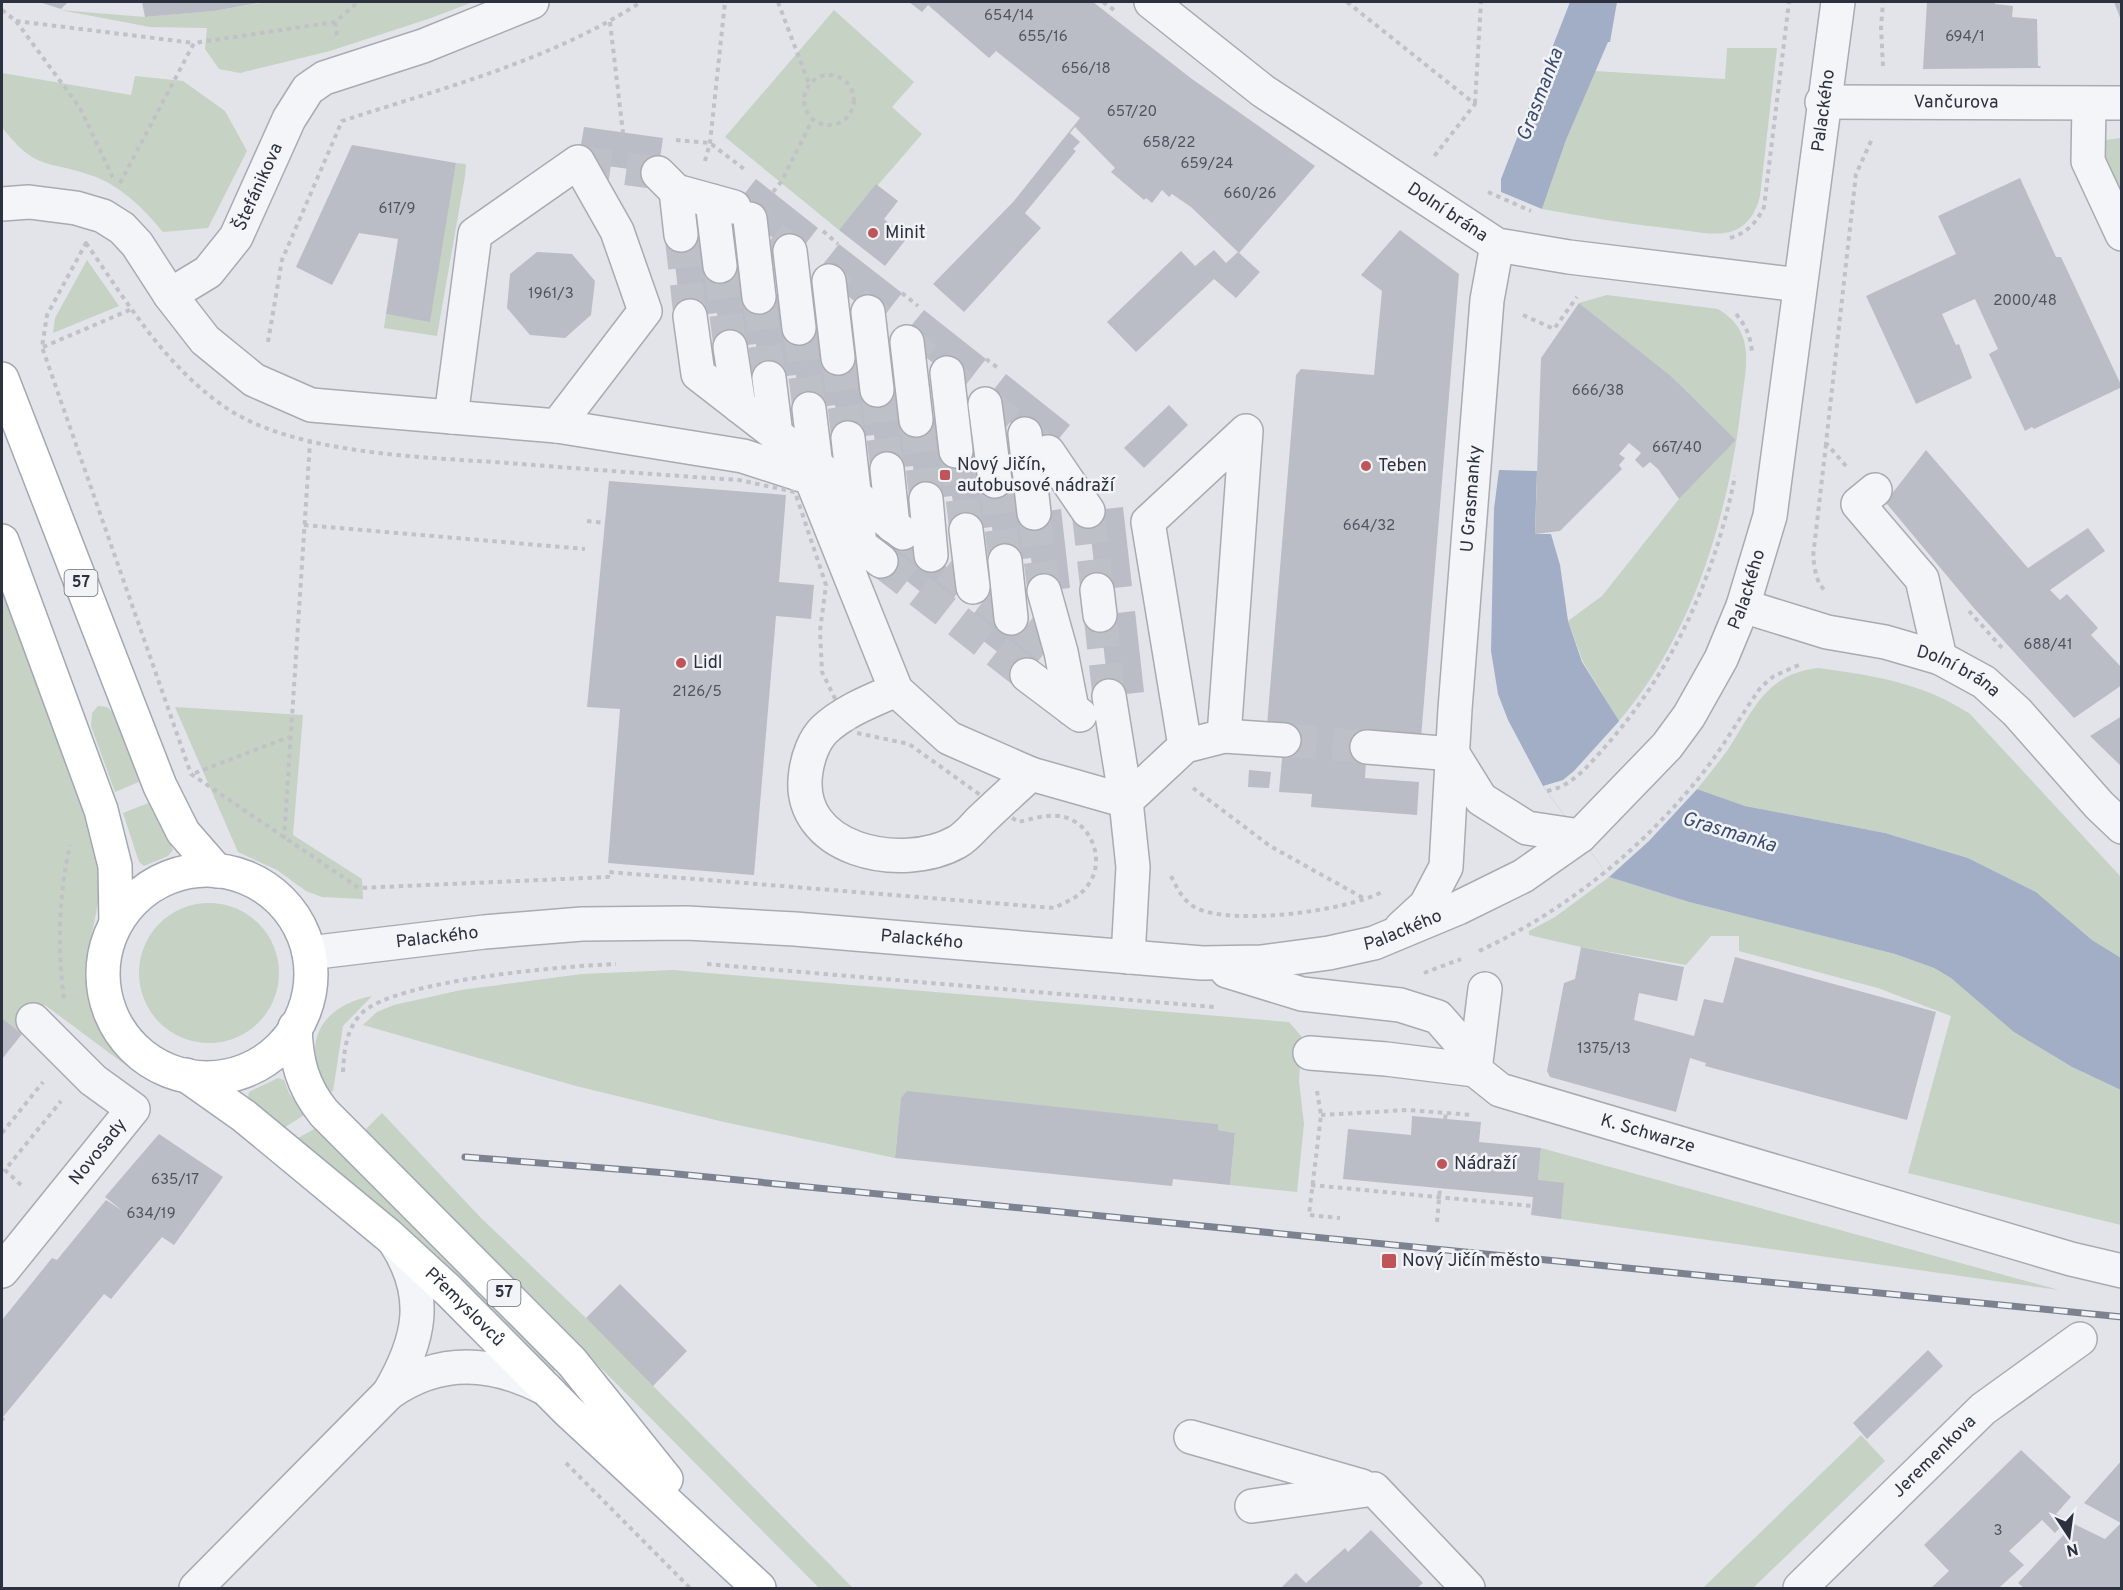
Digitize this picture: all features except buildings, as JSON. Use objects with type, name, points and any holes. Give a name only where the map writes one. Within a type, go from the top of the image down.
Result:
[{"type":"main road","name":"57","points":[[2,380],[160,786],[183,832],[217,871]]},
{"type":"main road","points":[[2,542],[101,810],[115,866],[116,924]]},
{"type":"main road","points":[[217,871],[249,879],[277,897],[297,922],[309,953],[310,987],[307,1003],[295,1027],[281,1046],[254,1066],[221,1077],[186,1075],[153,1063],[139,1052],[117,1025],[109,1009],[103,974],[109,939],[126,908],[152,885],[184,873],[217,871]]},
{"type":"main road","name":"Přemyslovců","points":[[295,1027],[300,1071],[312,1099],[572,1362],[728,1558]]},
{"type":"main road","name":"Přemyslovců","points":[[186,1075],[244,1116],[395,1242],[449,1291],[546,1389],[759,1588]]},
{"type":"street","name":"Štefánikova","points":[[170,295],[208,272],[236,237],[288,119],[308,89],[324,78],[423,46],[532,2]]},
{"type":"street","name":"Dolní brána","points":[[1150,2],[1263,91],[1497,245],[1569,257],[1800,285]]},
{"type":"street","name":"Palackého","points":[[309,953],[484,932],[582,924],[687,923],[1202,963],[1261,962],[1329,953],[1390,938],[1523,876],[1580,836],[1667,746],[1707,686],[1743,606],[1770,516],[1822,102],[1838,2]]},
{"type":"street","name":"Vančurova","points":[[1822,102],[2121,103]]},
{"type":"street","points":[[2090,104],[2088,161],[2121,231]]},
{"type":"street","points":[[451,417],[476,234],[578,162],[617,231],[645,311],[557,426]]},
{"type":"street","points":[[681,235],[667,182],[732,209]]},
{"type":"street","points":[[2,204],[29,202],[76,208],[103,216],[122,228],[137,244],[170,295],[205,340],[254,380],[311,405],[557,426],[743,456],[811,478],[896,690],[949,738],[1031,774],[1126,801]]},
{"type":"street","points":[[720,266],[732,209]]},
{"type":"street","points":[[732,209],[759,297]]},
{"type":"street","name":"U Grasmanky","points":[[1390,938],[1426,905],[1446,867],[1452,754],[1487,300],[1497,245]]},
{"type":"street","points":[[799,328],[808,265],[838,358]]},
{"type":"street","points":[[690,316],[698,374],[898,529],[886,469]]},
{"type":"street","points":[[877,390],[889,328],[916,420]]},
{"type":"street","points":[[730,347],[739,406]]},
{"type":"street","points":[[769,378],[776,435]]},
{"type":"street","points":[[956,451],[970,391],[995,481]]},
{"type":"street","points":[[809,409],[816,466]]},
{"type":"street","points":[[1177,753],[1148,522],[1246,430],[1224,736]]},
{"type":"street","points":[[848,438],[860,545],[880,561]]},
{"type":"street","points":[[1034,513],[1036,443],[1088,511]]},
{"type":"street","points":[[1872,492],[1858,504],[1922,579],[1940,658]]},
{"type":"street","points":[[926,499],[931,555]]},
{"type":"street","points":[[966,530],[975,589]]},
{"type":"street","points":[[1005,561],[1011,618]]},
{"type":"street","points":[[1044,591],[1055,649],[1072,709]]},
{"type":"street","name":"Dolní brána","points":[[1743,606],[1827,632],[1885,642],[1940,658],[1984,682],[2017,712],[2121,827]]},
{"type":"street","points":[[1027,675],[1117,744]]},
{"type":"street","points":[[896,690],[843,715],[822,731],[809,756],[804,784],[811,811],[825,833],[850,846],[877,854],[905,855],[933,852],[958,842],[1031,774]]},
{"type":"street","points":[[1109,696],[1126,801],[1133,867],[1128,957]]},
{"type":"street","points":[[1126,801],[1177,753],[1224,736],[1284,740]]},
{"type":"street","points":[[1367,747],[1452,754],[1481,799],[1527,828],[1580,836]]},
{"type":"street","name":"K. Schwarze","points":[[1202,963],[1302,994],[1400,1005],[1438,1017],[1459,1041],[1475,1070],[1500,1090],[2060,1256],[2121,1270]]},
{"type":"street","points":[[1310,1053],[1386,1059],[1475,1070],[1485,989]]},
{"type":"street","name":"Novosady","points":[[2,1271],[133,1109],[76,1063],[33,1020]]},
{"type":"street","points":[[389,1393],[414,1342],[418,1306],[409,1264],[395,1242]]},
{"type":"street","name":"Jeremenkova","points":[[1800,1588],[1983,1409],[2080,1339]]},
{"type":"street","points":[[196,1588],[389,1393],[402,1384],[434,1370],[464,1365],[501,1370],[546,1389]]},
{"type":"street","points":[[1191,1437],[1374,1489],[1468,1588]]},
{"type":"street","points":[[1252,1506],[1374,1489]]},
{"type":"path","points":[[16,21],[194,43],[335,22],[358,2]]},
{"type":"path","points":[[239,415],[266,355],[282,260],[342,121],[500,69],[610,22],[640,2]]},
{"type":"path","points":[[778,2],[809,84],[804,102],[813,119],[831,125],[840,122],[853,107],[851,88],[836,76],[817,78],[809,84]]},
{"type":"path","points":[[1103,2],[1121,16]]},
{"type":"path","points":[[1347,2],[1475,104]]},
{"type":"path","points":[[1437,166],[1429,162],[1475,104],[1481,2]]},
{"type":"path","points":[[1725,239],[1749,228],[1758,219],[1764,207],[1790,2]]},
{"type":"path","points":[[1831,594],[1822,588],[1813,557],[1856,174],[1861,158],[1872,146],[1884,57],[1881,28],[1883,2]]},
{"type":"path","points":[[2,10],[16,21],[80,108],[111,170],[117,189],[194,43]]},
{"type":"path","points":[[610,22],[623,133]]},
{"type":"path","points":[[773,192],[781,182],[813,119]]},
{"type":"path","points":[[675,140],[710,143],[747,172]]},
{"type":"path","points":[[1480,189],[1540,215]]},
{"type":"path","points":[[818,228],[838,244]]},
{"type":"path","points":[[86,243],[132,309],[159,348],[189,380],[262,428],[373,453],[739,480],[795,492],[826,585],[820,632],[822,672],[843,715],[857,733],[909,744],[1018,822],[1063,816],[1076,822],[1087,832],[1096,855],[1096,866],[1090,884],[1078,896],[1054,908],[608,872],[608,877],[359,888],[191,774],[42,347],[47,315],[86,243]]},
{"type":"path","points":[[902,293],[924,310]]},
{"type":"path","points":[[1487,300],[1554,328],[1575,298],[1583,295]]},
{"type":"path","points":[[1727,308],[1745,326],[1751,340],[1752,356]]},
{"type":"path","points":[[42,347],[132,309]]},
{"type":"path","points":[[284,839],[310,440]]},
{"type":"path","points":[[1826,443],[1872,492]]},
{"type":"path","points":[[1540,792],[1566,785],[1578,776],[1632,716],[1653,687],[1697,601],[1722,532],[1735,475]]},
{"type":"path","points":[[587,521],[605,523]]},
{"type":"path","points":[[304,525],[585,549]]},
{"type":"path","points":[[1961,602],[2007,654]]},
{"type":"path","points":[[1473,954],[1552,912],[1646,837],[1704,772],[1761,687],[1774,676],[1805,663]]},
{"type":"path","points":[[191,774],[289,736]]},
{"type":"path","points":[[1177,753],[1188,784],[1270,846],[1366,899]]},
{"type":"path","points":[[65,1007],[62,986],[61,903],[64,872],[71,842]]},
{"type":"path","points":[[1169,869],[1178,890],[1194,907],[1225,916],[1259,917],[1366,899],[1388,888]]},
{"type":"path","points":[[1422,974],[1463,958]]},
{"type":"path","points":[[343,1081],[346,1045],[354,1022],[374,1004],[386,999],[507,973],[627,963]]},
{"type":"path","points":[[698,963],[1222,1008]]},
{"type":"path","points":[[1310,1053],[1321,1115],[1309,1215],[1340,1218]]},
{"type":"path","points":[[2,1133],[76,1063]]},
{"type":"path","points":[[15,1192],[22,1183],[5,1170],[76,1063]]},
{"type":"path","points":[[1445,1119],[1446,1113]]},
{"type":"path","points":[[1311,1185],[1532,1206]]},
{"type":"path","points":[[1437,1222],[1440,1188]]},
{"type":"green space","points":[[267,2],[473,2],[330,51],[240,73],[219,69],[205,49],[207,28],[150,27],[60,10],[145,17],[214,11]]},
{"type":"green space","points":[[834,10],[914,82],[892,107],[922,134],[839,230],[725,137]]},
{"type":"green space","points":[[1727,48],[1777,48],[1760,196],[1757,207],[1743,225],[1726,233],[1704,233],[1624,223],[1542,209],[1566,140],[1595,71],[1725,79]]},
{"type":"green space","points":[[2,73],[131,95],[135,76],[183,81],[225,111],[247,151],[208,228],[163,232],[133,200],[115,187],[96,177],[44,162],[25,152],[2,127]]},
{"type":"green space","points":[[2121,138],[2121,190],[2108,174],[2104,154],[2105,140]]},
{"type":"green space","points":[[456,163],[466,164],[465,176],[437,336],[384,328],[386,314],[429,321]]},
{"type":"green space","points":[[87,260],[119,306],[53,333],[55,318]]},
{"type":"green space","points":[[1607,295],[1718,309],[1739,329],[1746,352],[1745,379],[1735,449],[1727,491],[1702,573],[1667,652],[1645,688],[1619,721],[1583,662],[1568,621],[1602,596],[1679,499],[1736,440],[1671,376],[1579,303]]},
{"type":"green space","points":[[2,587],[78,790],[96,847],[100,884],[86,966],[89,1001],[103,1034],[113,1049],[139,1075],[45,1005],[22,1034],[2,1018]]},
{"type":"green space","points":[[1818,668],[1897,682],[1934,695],[1970,714],[2121,877],[2121,958],[2092,940],[2036,892],[1968,858],[1885,833],[1745,806],[1697,789],[1729,748],[1763,696],[1786,678]]},
{"type":"green space","points":[[98,706],[107,707],[116,715],[141,781],[115,792],[91,726],[92,713]]},
{"type":"green space","points":[[175,707],[303,715],[293,835],[362,879],[363,899],[322,897],[306,891],[277,870],[238,852]]},
{"type":"green space","points":[[151,802],[173,850],[168,856],[144,866],[139,862],[123,813]]},
{"type":"green space","points":[[1609,877],[1689,902],[1895,954],[1934,968],[1951,978],[2036,1045],[2072,1067],[2121,1090],[2121,1225],[1908,1173],[1951,1016],[1878,988],[1739,951],[1739,936],[1711,936],[1686,965],[1581,947],[1529,935],[1529,931],[1555,917]]},
{"type":"green space","points":[[209,903],[236,908],[259,923],[274,946],[279,973],[274,1000],[259,1023],[236,1038],[209,1043],[182,1038],[159,1023],[144,1000],[139,973],[144,946],[159,923],[182,908]]},
{"type":"green space","points":[[673,970],[1289,1022],[1302,1037],[1299,1081],[1304,1124],[1297,1192],[1230,1185],[1235,1133],[1218,1130],[1218,1124],[908,1092],[901,1098],[895,1158],[724,1122],[576,1086],[363,1025],[377,1012],[394,1005],[461,990],[582,974]]},
{"type":"green space","points":[[372,996],[343,1026],[333,1091],[329,1092],[320,1075],[316,1059],[315,1044],[319,1030],[339,1009],[354,1001]]},
{"type":"green space","points":[[278,1078],[284,1080],[289,1093],[304,1115],[284,1128],[248,1097],[249,1092]]},
{"type":"green space","points":[[382,1113],[481,1218],[586,1318],[853,1588],[819,1588],[365,1130]]},
{"type":"green space","points":[[316,1128],[556,1368],[553,1374],[412,1237],[298,1138]]},
{"type":"green space","points":[[1541,1148],[2059,1290],[1561,1219],[1538,1180]]},
{"type":"green space","points":[[1861,1435],[1885,1461],[1753,1588],[1703,1588]]},
{"type":"water","name":"Grasmanka","points":[[1570,2],[1617,2],[1610,42],[1608,42],[1566,140],[1542,209],[1501,192],[1501,179]]},
{"type":"water","name":"Grasmanka","points":[[1499,470],[1537,471],[1535,534],[1551,534],[1560,565],[1568,621],[1582,662],[1633,743],[1697,789],[1745,806],[1885,833],[1968,858],[2036,892],[2092,940],[2121,958],[2121,1090],[2072,1067],[2014,1032],[1951,978],[1934,968],[1895,954],[1689,902],[1609,877],[1543,786],[1508,720],[1498,694],[1491,651],[1494,509]]},
{"type":"pier","points":[[1621,719],[1650,757],[1699,787],[1649,841],[1609,877],[1543,786],[1563,780],[1574,771]]},
{"type":"tunnel","points":[[578,162],[658,173]]},
{"type":"tunnel","points":[[734,207],[796,256]]},
{"type":"tunnel","points":[[681,235],[690,316]]},
{"type":"tunnel","points":[[720,266],[730,347]]},
{"type":"tunnel","points":[[817,272],[880,321]]},
{"type":"tunnel","points":[[759,297],[769,378]]},
{"type":"tunnel","points":[[799,328],[809,409]]},
{"type":"tunnel","points":[[901,338],[964,387]]},
{"type":"tunnel","points":[[838,358],[848,438]]},
{"type":"tunnel","points":[[877,390],[887,469]]},
{"type":"tunnel","points":[[984,402],[1046,451]]},
{"type":"tunnel","points":[[916,420],[926,499]]},
{"type":"tunnel","points":[[956,451],[966,530]]},
{"type":"tunnel","points":[[995,481],[1005,561]]},
{"type":"tunnel","points":[[1088,511],[1097,590]]},
{"type":"tunnel","points":[[1034,513],[1044,591]]},
{"type":"tunnel","points":[[908,537],[966,582]]},
{"type":"tunnel","points":[[881,561],[1027,675]]},
{"type":"tunnel","points":[[986,598],[1049,647]]},
{"type":"tunnel","points":[[1100,615],[1109,696]]},
{"type":"tunnel","points":[[1284,740],[1367,747]]},
{"type":"railway","points":[[465,1157],[667,1173],[2122,1317]]},
{"type":"place","name":"Minit","points":[[873,233]]},
{"type":"place","name":"Teben","points":[[1366,466]]},
{"type":"place","name":"Nový Jičín, autobusové nádraží","points":[[945,475]]},
{"type":"place","name":"Lidl","points":[[681,663]]},
{"type":"place","name":"Nádraží","points":[[1442,1164]]},
{"type":"place","name":"Nový Jičín město","points":[[1389,1261]]}]
